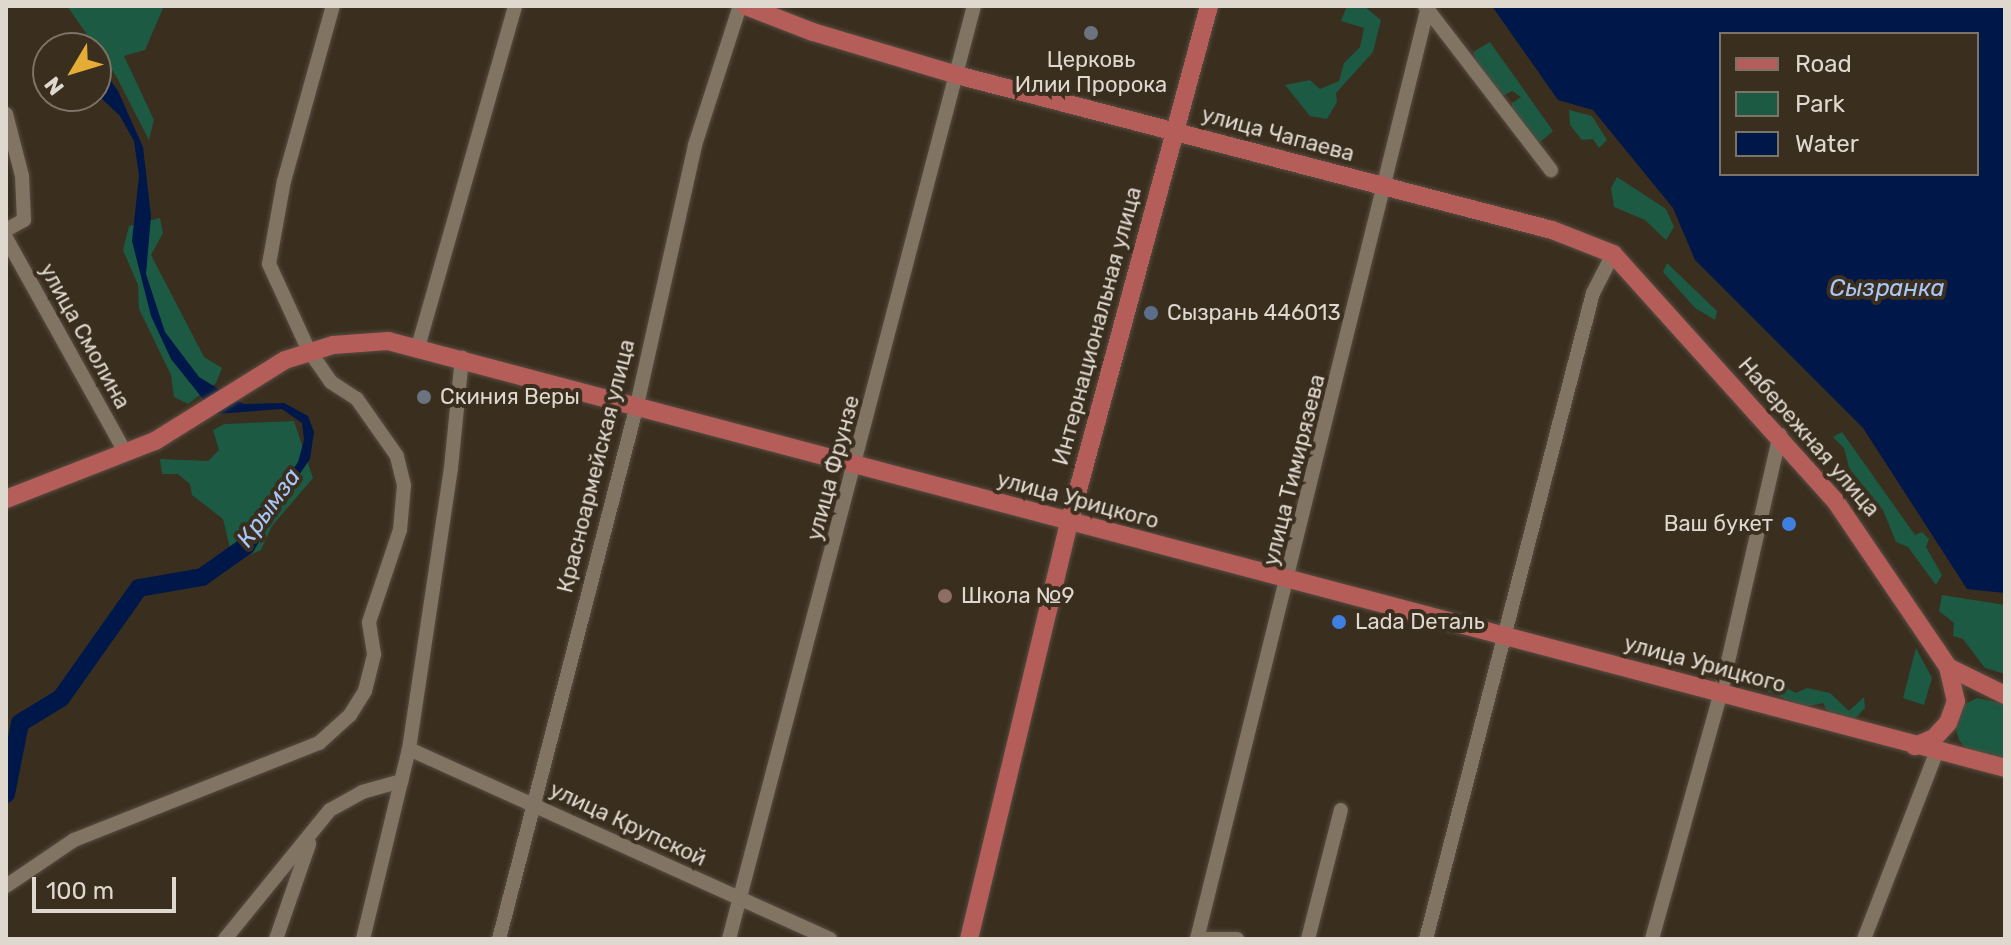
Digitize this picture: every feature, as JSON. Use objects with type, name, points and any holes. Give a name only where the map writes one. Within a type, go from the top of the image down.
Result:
[{"type":"main road","name":"улица Чапаева","points":[[746,6],[813,32],[957,75],[1562,232],[1613,254]]},
{"type":"main road","name":"Интернациональная улица","points":[[969,939],[1069,523],[1209,6]]},
{"type":"main road","name":"Набережная улица","points":[[1613,254],[1780,434],[1867,541],[1948,667]]},
{"type":"main road","name":"улица Урицкого","points":[[6,499],[126,454],[185,422],[234,388],[309,351],[377,342],[418,347],[1289,582],[1970,759]]},
{"type":"main road","points":[[1948,667],[1996,693]]},
{"type":"main road","points":[[1915,746],[1937,736],[1948,723],[1956,701],[1948,667]]},
{"type":"main road","points":[[1956,701],[1996,693]]},
{"type":"main road","points":[[1948,723],[1952,739],[1970,759],[2005,768]]},
{"type":"street","points":[[6,886],[74,840],[305,750],[357,707],[374,654],[369,622],[400,530],[404,485],[397,456],[382,429],[357,399],[331,382],[309,351],[269,264],[284,181],[333,6]]},
{"type":"street","points":[[418,347],[515,6]]},
{"type":"street","name":"Красноармейская улица","points":[[499,939],[637,405],[695,145],[740,6]]},
{"type":"street","name":"улица Фрунзе","points":[[729,939],[856,467],[974,6]]},
{"type":"street","points":[[1426,8],[1551,170]]},
{"type":"street","name":"улица Тимирязева","points":[[1197,939],[1289,582],[1426,8]]},
{"type":"street","points":[[6,114],[22,176],[24,220],[6,230]]},
{"type":"street","name":"улица Смолина","points":[[6,238],[126,454]]},
{"type":"street","points":[[1426,939],[1593,293],[1613,254]]},
{"type":"street","points":[[363,939],[409,749],[451,468],[462,358]]},
{"type":"street","points":[[1652,939],[1721,692],[1780,434]]},
{"type":"street","name":"улица Крупской","points":[[409,749],[532,803],[739,901],[830,939]]},
{"type":"street","points":[[1864,939],[1937,751]]},
{"type":"street","points":[[225,939],[312,836],[330,810],[362,792],[402,781]]},
{"type":"street","points":[[1308,939],[1341,810]]},
{"type":"street","points":[[276,939],[312,836]]},
{"type":"street","points":[[1206,939],[1237,939]]},
{"type":"green space","points":[[67,6],[164,6],[145,50],[124,56],[154,120],[149,140],[112,70],[112,32],[85,32]]},
{"type":"green space","points":[[1347,6],[1365,7],[1381,20],[1373,52],[1336,93],[1337,102],[1327,119],[1310,116],[1285,85],[1310,80],[1320,89],[1339,81],[1344,63],[1360,47],[1364,28],[1341,21]]},
{"type":"green space","points":[[1490,42],[1553,131],[1539,143],[1512,113],[1512,103],[1521,97],[1512,91],[1502,96],[1477,62],[1473,52]]},
{"type":"green space","points":[[1569,110],[1592,116],[1607,140],[1599,148],[1593,139],[1582,140],[1570,125]]},
{"type":"green space","points":[[1617,177],[1666,209],[1674,227],[1666,240],[1645,220],[1614,207],[1611,188]]},
{"type":"green space","points":[[160,218],[163,233],[151,255],[204,357],[222,368],[216,383],[188,404],[174,397],[171,375],[139,309],[138,285],[123,250],[129,226]]},
{"type":"green space","points":[[1667,263],[1717,311],[1715,320],[1695,308],[1663,272]]},
{"type":"green space","points":[[294,421],[313,478],[272,526],[261,550],[240,559],[230,548],[223,519],[192,495],[190,484],[178,474],[162,474],[160,459],[208,461],[219,450],[213,430],[224,424]]},
{"type":"green space","points":[[1842,432],[1915,535],[1922,532],[1929,539],[1926,547],[1942,575],[1936,585],[1908,547],[1896,542],[1883,510],[1849,468],[1844,448],[1833,437]]},
{"type":"green space","points":[[1942,595],[2005,605],[2005,674],[1985,668],[1963,639],[1953,636],[1954,623],[1939,611]]},
{"type":"green space","points":[[1916,648],[1932,678],[1924,705],[1903,698]]},
{"type":"green space","points":[[1769,679],[1796,693],[1807,688],[1830,693],[1849,711],[1864,697],[1865,708],[1851,723],[1832,720],[1823,703],[1805,707],[1754,686]]},
{"type":"green space","points":[[1977,698],[2005,704],[2005,760],[1966,749],[1959,740],[1955,727],[1963,705]]},
{"type":"water","name":"Сызранка","points":[[1492,6],[2005,6],[2005,593],[1967,589],[1863,428],[1695,260],[1673,208],[1593,110],[1558,100]]},
{"type":"water","name":"Крымза","points":[[112,83],[143,147],[151,216],[146,274],[165,332],[199,377],[243,404],[284,403],[308,416],[314,432],[310,459],[256,537],[249,533],[298,462],[304,440],[302,423],[282,409],[215,414],[171,359],[151,316],[132,241],[139,176],[134,141],[112,108]]},
{"type":"waterway","name":"Крымза","points":[[6,794],[20,723],[61,698],[139,588],[202,577],[246,546],[264,516]]},
{"type":"place","name":"Церковь Илии Пророка","points":[[1091,33]]},
{"type":"place","name":"Сызрань 446013","points":[[1151,313]]},
{"type":"place","name":"Скиния Веры","points":[[424,397]]},
{"type":"place","name":"Ваш букет","points":[[1789,524]]},
{"type":"place","name":"Школа №9","points":[[945,596]]},
{"type":"place","name":"Lada Dеталь","points":[[1339,622]]}]
